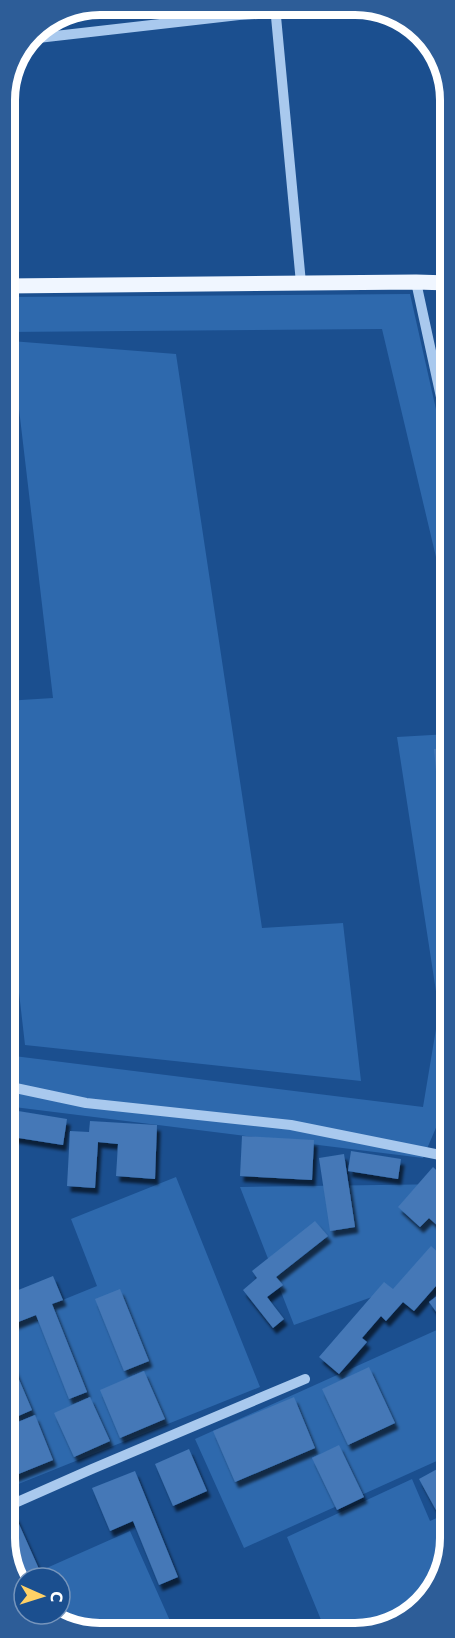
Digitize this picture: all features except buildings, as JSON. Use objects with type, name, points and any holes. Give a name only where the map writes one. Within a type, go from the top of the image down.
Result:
[{"type":"main road","points":[[15,286],[440,283]]},
{"type":"street","points":[[43,37],[239,15]]},
{"type":"street","points":[[276,15],[301,283]]},
{"type":"street","points":[[416,282],[440,393]]},
{"type":"street","points":[[15,1088],[86,1103],[291,1125],[440,1155]]},
{"type":"street","points":[[15,1503],[305,1379]]},
{"type":"shaded area","points":[[410,294],[440,427],[440,574],[382,329],[15,332],[15,297]]},
{"type":"shaded area","points":[[15,341],[176,354],[262,928],[343,923],[361,1081],[25,1045],[15,958],[15,700],[53,698],[15,375]]},
{"type":"shaded area","points":[[440,735],[440,1118],[423,1158],[15,1107],[15,1056],[423,1107],[439,1011],[397,737]]},
{"type":"shaded area","points":[[176,1177],[260,1387],[15,1485],[15,1319],[97,1286],[71,1219]]},
{"type":"shaded area","points":[[440,1184],[440,1273],[294,1325],[240,1187]]},
{"type":"shaded area","points":[[440,1329],[440,1460],[244,1548],[195,1439]]},
{"type":"shaded area","points":[[412,1479],[430,1521],[440,1516],[440,1544],[437,1560],[426,1585],[411,1602],[398,1612],[372,1621],[322,1623],[287,1537]]},
{"type":"shaded area","points":[[130,1531],[171,1623],[100,1623],[73,1618],[72,1566],[51,1566]]}]
